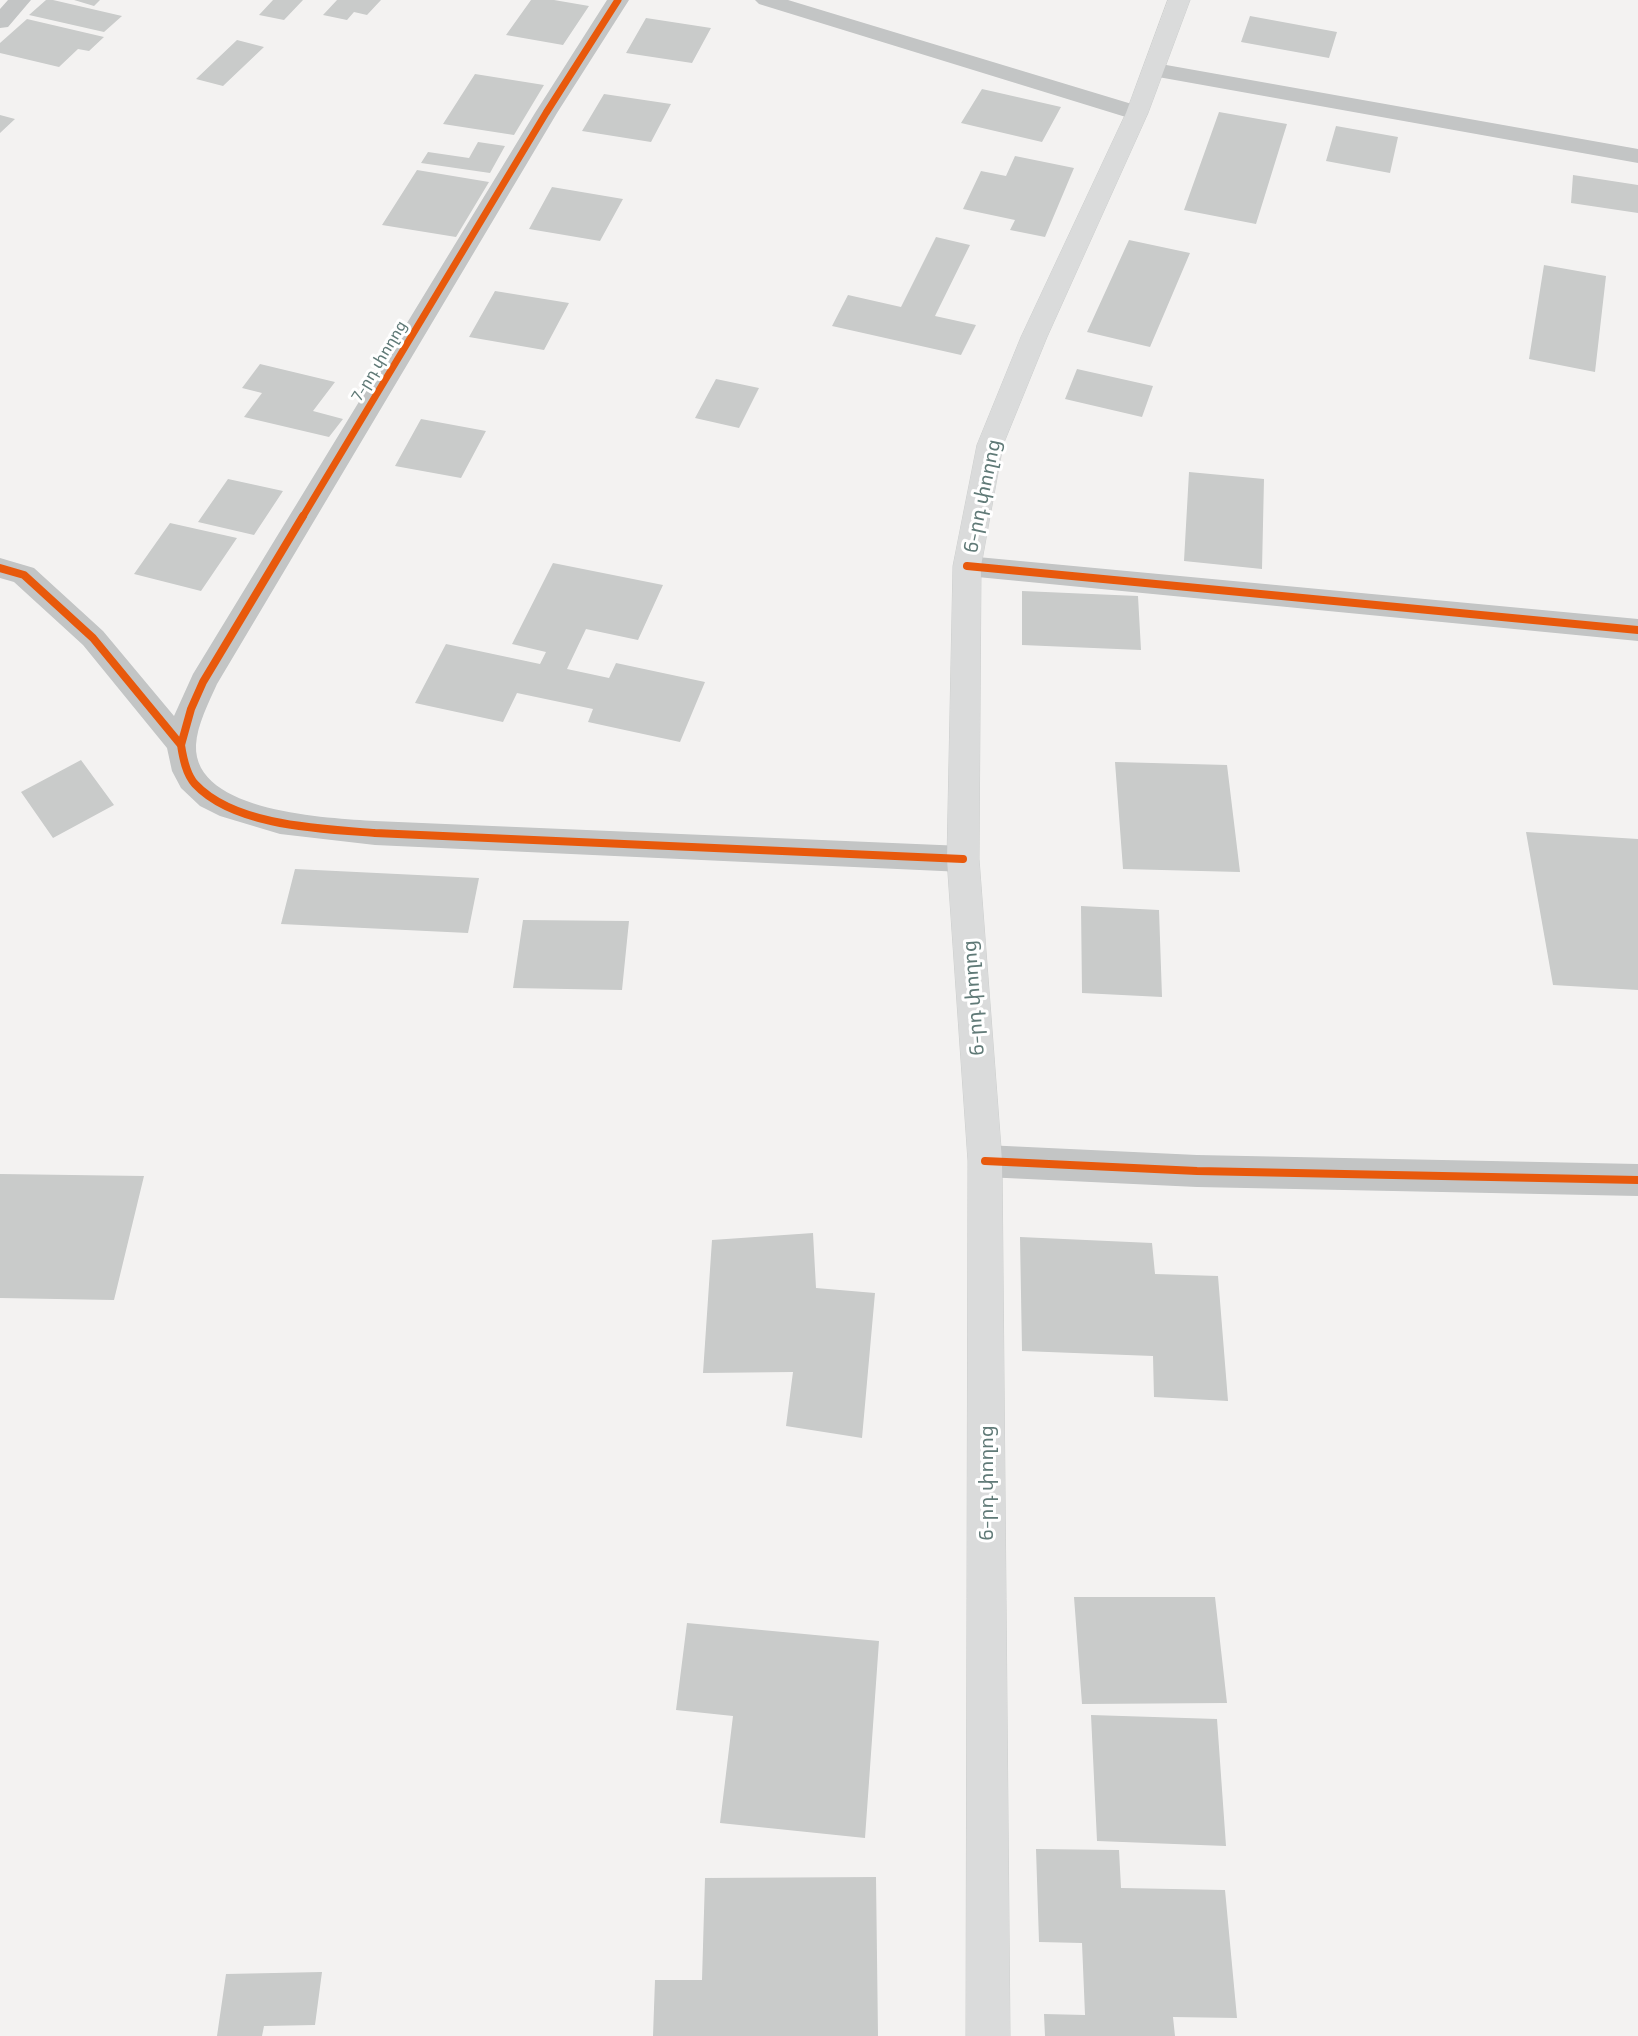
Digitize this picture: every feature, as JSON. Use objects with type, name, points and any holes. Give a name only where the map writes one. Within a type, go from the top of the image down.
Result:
[{"type":"main road","name":"6-րդ փողոց","points":[[988,2036],[985,1161],[963,859],[967,566],[990,445],[1034,337],[1137,113],[1155,70],[1179,0]]},
{"type":"street","points":[[0,22],[20,0]]},
{"type":"street","name":"7-րդ փողոց","points":[[181,745],[191,709],[203,682],[546,113],[618,0]]},
{"type":"street","points":[[766,0],[1137,113]]},
{"type":"street","points":[[1155,70],[1638,156]]},
{"type":"street","points":[[967,566],[1638,630]]},
{"type":"street","points":[[0,568],[24,575],[93,638],[181,745],[184,765],[195,784],[217,801],[260,818],[311,828],[375,833],[963,859]]},
{"type":"street","points":[[985,1161],[1197,1171],[1638,1180]]},
{"type":"building","points":[[46,0],[122,16],[104,32],[29,15]]},
{"type":"building","points":[[74,0],[100,0],[94,6]]},
{"type":"building","points":[[273,0],[303,0],[284,20],[259,15]]},
{"type":"building","points":[[337,0],[381,0],[367,15],[354,12],[347,20],[323,15]]},
{"type":"building","points":[[531,0],[554,0],[589,6],[563,45],[506,35]]},
{"type":"building","points":[[1250,16],[1337,32],[1329,58],[1241,42]]},
{"type":"building","points":[[646,18],[711,28],[692,63],[626,53]]},
{"type":"building","points":[[27,19],[104,37],[89,51],[78,49],[59,67],[0,53],[0,43]]},
{"type":"building","points":[[237,40],[264,47],[223,86],[196,79]]},
{"type":"building","points":[[475,74],[544,85],[514,135],[443,124]]},
{"type":"building","points":[[982,89],[1061,107],[1042,142],[961,123]]},
{"type":"building","points":[[604,94],[671,104],[651,142],[582,131]]},
{"type":"building","points":[[1219,112],[1287,124],[1256,224],[1184,210]]},
{"type":"building","points":[[0,115],[15,119],[0,133]]},
{"type":"building","points":[[1336,126],[1398,137],[1390,173],[1326,161]]},
{"type":"building","points":[[478,142],[505,146],[490,173],[421,163],[428,152],[469,158]]},
{"type":"building","points":[[1015,156],[1074,168],[1045,237],[1010,230],[1015,220],[963,209],[981,171],[1006,176]]},
{"type":"building","points":[[417,170],[489,182],[456,237],[382,225]]},
{"type":"building","points":[[1573,175],[1638,185],[1638,213],[1571,203]]},
{"type":"building","points":[[552,187],[623,199],[600,241],[529,229]]},
{"type":"building","points":[[936,237],[970,245],[935,316],[976,325],[961,355],[832,326],[848,295],[901,307]]},
{"type":"building","points":[[1129,240],[1190,253],[1150,347],[1087,332]]},
{"type":"building","points":[[1544,265],[1606,276],[1595,372],[1529,359]]},
{"type":"building","points":[[495,291],[569,303],[544,350],[469,337]]},
{"type":"building","points":[[260,364],[335,382],[313,411],[343,419],[329,437],[244,417],[262,393],[242,388]]},
{"type":"building","points":[[1077,369],[1153,386],[1142,417],[1065,399]]},
{"type":"building","points":[[716,379],[759,388],[739,428],[695,418]]},
{"type":"building","points":[[421,419],[486,431],[461,478],[395,466]]},
{"type":"building","points":[[1189,472],[1264,479],[1262,569],[1184,561]]},
{"type":"building","points":[[228,479],[283,491],[254,535],[198,522]]},
{"type":"building","points":[[170,523],[237,538],[201,591],[134,574]]},
{"type":"building","points":[[553,563],[663,585],[638,640],[586,629],[567,669],[609,678],[616,663],[705,682],[680,742],[588,722],[593,709],[517,693],[503,722],[415,703],[446,644],[540,664],[546,652],[512,644]]},
{"type":"building","points":[[1022,591],[1138,596],[1141,650],[1022,645]]},
{"type":"building","points":[[81,760],[114,805],[53,838],[21,792]]},
{"type":"building","points":[[1115,762],[1227,765],[1240,872],[1123,869]]},
{"type":"building","points":[[1526,832],[1638,839],[1638,990],[1553,985]]},
{"type":"building","points":[[295,869],[479,878],[468,933],[281,924]]},
{"type":"building","points":[[1081,906],[1159,910],[1162,997],[1082,993]]},
{"type":"building","points":[[523,920],[629,921],[622,990],[513,988]]},
{"type":"building","points":[[0,1174],[144,1176],[114,1300],[0,1298]]},
{"type":"building","points":[[813,1233],[816,1288],[875,1293],[862,1438],[786,1426],[793,1372],[703,1373],[712,1240]]},
{"type":"building","points":[[1020,1237],[1152,1243],[1155,1274],[1218,1276],[1228,1401],[1154,1397],[1153,1356],[1022,1351]]},
{"type":"building","points":[[1074,1597],[1215,1597],[1227,1703],[1082,1704]]},
{"type":"building","points":[[687,1623],[879,1641],[865,1838],[720,1823],[733,1716],[676,1710]]},
{"type":"building","points":[[1091,1715],[1217,1719],[1226,1846],[1097,1841]]},
{"type":"building","points":[[1036,1849],[1119,1850],[1121,1888],[1225,1890],[1237,2018],[1173,2017],[1175,2036],[1045,2036],[1044,2014],[1085,2015],[1082,1943],[1039,1942]]},
{"type":"building","points":[[876,1877],[878,2036],[653,2036],[655,1980],[702,1980],[705,1878]]},
{"type":"building","points":[[322,1972],[315,2025],[264,2026],[262,2036],[217,2036],[226,1974]]},
{"type":"cycle path","points":[[181,745],[191,709],[203,682],[546,113],[618,0]]},
{"type":"cycle path","points":[[967,566],[1638,630]]},
{"type":"cycle path","points":[[0,568],[24,575],[93,638],[181,745],[185,766],[195,784],[211,797],[231,808],[254,816],[331,830],[375,833],[963,859]]},
{"type":"cycle path","points":[[985,1161],[1197,1171],[1638,1180]]}]
